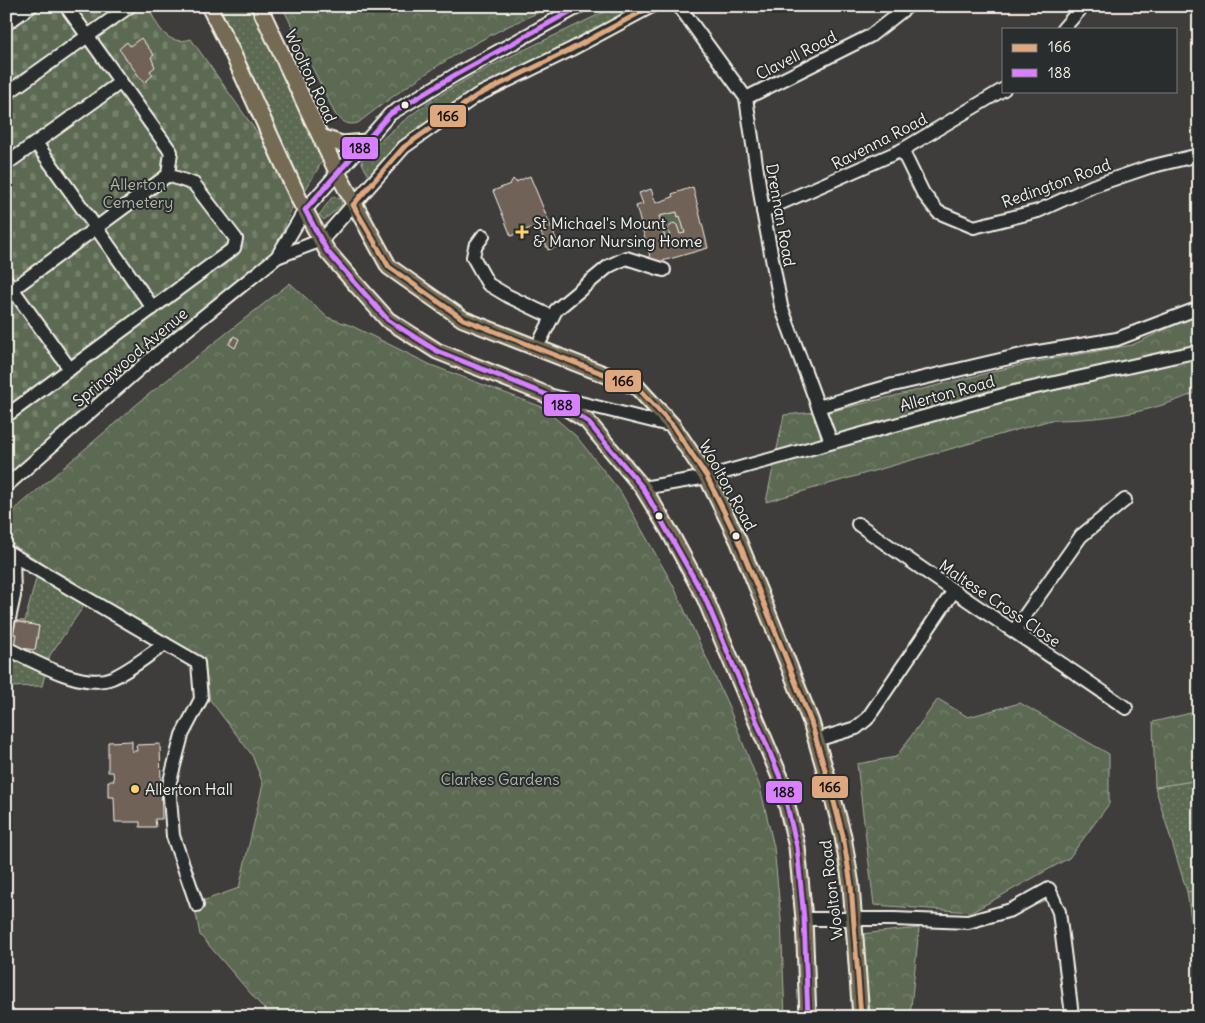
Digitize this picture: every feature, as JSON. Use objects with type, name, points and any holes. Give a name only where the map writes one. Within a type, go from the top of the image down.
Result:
[{"type":"main road","name":"Woolton Road","points":[[209,6],[305,210],[327,251],[388,320],[437,351],[545,394],[587,421],[643,488],[668,529],[705,598],[780,777],[797,847],[804,919],[808,1017]]},
{"type":"main road","name":"Woolton Road","points":[[260,6],[353,205],[389,267],[463,319],[636,387],[674,426],[707,477],[738,540],[802,698],[816,740],[843,836],[851,885],[861,1017]]},
{"type":"main road","points":[[320,137],[342,144],[366,142]]},
{"type":"street","points":[[6,24],[31,6]]},
{"type":"street","points":[[66,6],[171,152],[168,175],[97,227],[8,288],[70,369]]},
{"type":"street","points":[[6,94],[130,6]]},
{"type":"street","name":"Springwood Avenue","points":[[277,257],[305,210],[390,114],[455,74],[580,6]]},
{"type":"street","name":"Springwood Avenue","points":[[6,486],[148,362],[277,257],[322,240],[404,147],[476,96],[570,50],[652,6]]},
{"type":"street","name":"Drennan Road","points":[[679,6],[746,98],[763,211],[781,306],[831,442]]},
{"type":"street","name":"Clavell Road","points":[[746,98],[870,36],[908,6]]},
{"type":"street","points":[[1064,28],[1083,6]]},
{"type":"street","points":[[6,164],[121,82]]},
{"type":"street","name":"Ravenna Road","points":[[763,211],[902,150],[1002,90]]},
{"type":"street","points":[[36,143],[153,308]]},
{"type":"street","name":"Redington Road","points":[[902,150],[923,193],[938,212],[974,227],[1038,211],[1092,186],[1149,167],[1199,156]]},
{"type":"street","points":[[6,416],[230,253],[236,244],[236,239],[194,184],[168,175]]},
{"type":"street","points":[[483,236],[474,247],[473,258],[488,284],[552,318]]},
{"type":"street","points":[[537,347],[556,310],[609,266],[626,258],[664,270]]},
{"type":"street","name":"Allerton Road","points":[[818,407],[894,385],[1017,356],[1117,339],[1176,315],[1199,308]]},
{"type":"street","name":"Allerton Road","points":[[643,488],[707,477],[1014,392],[1199,351]]},
{"type":"street","points":[[545,394],[674,426]]},
{"type":"street","points":[[1014,630],[1082,536],[1126,500]]},
{"type":"street","name":"Maltese Cross Close","points":[[858,524],[953,592],[1014,630],[1126,708]]},
{"type":"street","points":[[6,632],[14,596],[10,554]]},
{"type":"street","points":[[10,554],[198,663],[201,699],[182,735],[169,785],[173,836],[197,905]]},
{"type":"street","points":[[816,740],[856,728],[867,719],[953,592]]},
{"type":"street","points":[[6,648],[62,674],[92,682],[112,678],[165,644]]},
{"type":"street","points":[[804,919],[853,918],[968,922],[1011,910],[1049,889],[1059,912],[1072,1015]]},
{"type":"green space","name":"Allerton Cemetery","points":[[6,6],[148,6],[163,33],[175,40],[191,39],[263,141],[293,205],[274,254],[6,478]]},
{"type":"green space","points":[[215,6],[253,6],[323,160],[303,194]]},
{"type":"green space","points":[[282,6],[555,6],[477,42],[428,72],[358,123],[348,124],[335,114]]},
{"type":"green space","points":[[616,6],[650,6],[537,58],[464,98],[430,121],[398,147],[369,177],[361,161],[388,134],[417,111],[448,90],[480,72]]},
{"type":"green space","points":[[333,196],[341,199],[342,205],[324,220],[319,215]]},
{"type":"green space","points":[[677,212],[685,233],[680,234],[677,225],[673,223],[668,228],[670,237],[665,238],[659,216]]},
{"type":"green space","name":"Clarkes Gardens","points":[[290,283],[327,317],[352,326],[431,365],[542,407],[576,436],[620,491],[673,585],[728,705],[760,787],[774,847],[781,919],[785,1017],[271,1017],[200,935],[194,904],[239,888],[263,784],[252,755],[210,700],[204,660],[21,550],[6,539],[6,517],[143,399]]},
{"type":"green space","points":[[1199,314],[1199,391],[1181,399],[1145,410],[1108,417],[1051,420],[766,502],[784,415],[837,410],[1024,364],[1132,345]]},
{"type":"green space","points":[[38,571],[88,600],[50,655],[42,686],[6,687],[6,676],[11,674],[6,658],[6,632],[16,634],[14,647],[35,650],[39,626],[9,620],[25,621]]},
{"type":"green space","points":[[938,699],[968,717],[1020,703],[1109,754],[1109,804],[1069,858],[972,912],[874,905],[857,764],[896,757]]},
{"type":"green space","points":[[1199,711],[1199,780],[1155,787],[1153,722]]},
{"type":"green space","points":[[1199,780],[1199,890],[1187,892],[1155,787]]},
{"type":"green space","points":[[1199,890],[1199,972],[1187,892]]},
{"type":"green space","points":[[919,928],[910,1017],[867,1017],[861,934]]},
{"type":"building","points":[[141,38],[154,55],[151,57],[155,67],[150,71],[153,75],[144,83],[119,49],[127,42],[130,46]]},
{"type":"building","points":[[530,176],[559,246],[548,250],[538,225],[511,236],[493,191],[510,184],[513,179],[516,182]]},
{"type":"building","points":[[693,187],[708,248],[652,264],[636,206],[643,204],[639,193],[651,189],[656,203],[673,197],[672,194]],"holes":[[[677,212],[678,217],[680,216],[685,233],[680,234],[677,225],[674,223],[668,228],[670,237],[665,238],[659,216]]]},
{"type":"building","points":[[234,336],[239,339],[235,348],[229,344]]},
{"type":"building","points":[[9,620],[39,626],[35,650],[14,647],[16,634],[6,632]]},
{"type":"building","name":"Allerton Hall","points":[[132,741],[132,751],[137,751],[136,745],[160,744],[162,819],[155,819],[156,827],[140,827],[140,822],[115,822],[114,797],[108,797],[108,781],[114,781],[113,772],[108,772],[108,742]]},
{"type":"transit line","name":"188","points":[[580,6],[455,75],[390,114],[305,210],[327,251],[388,320],[437,351],[545,394],[587,421],[643,488],[705,598],[780,777],[797,847],[804,919],[808,1017]]},
{"type":"transit line","name":"166","points":[[652,6],[570,50],[476,96],[404,147],[353,205],[389,267],[463,319],[637,387],[673,426],[707,477],[738,540],[778,638],[811,722],[830,787],[843,836],[851,885],[861,1017]]},
{"type":"place","name":"St Michael's Mount & Manor Nursing Home","points":[[522,232]]},
{"type":"place","name":"Allerton Hall","points":[[135,789]]}]
